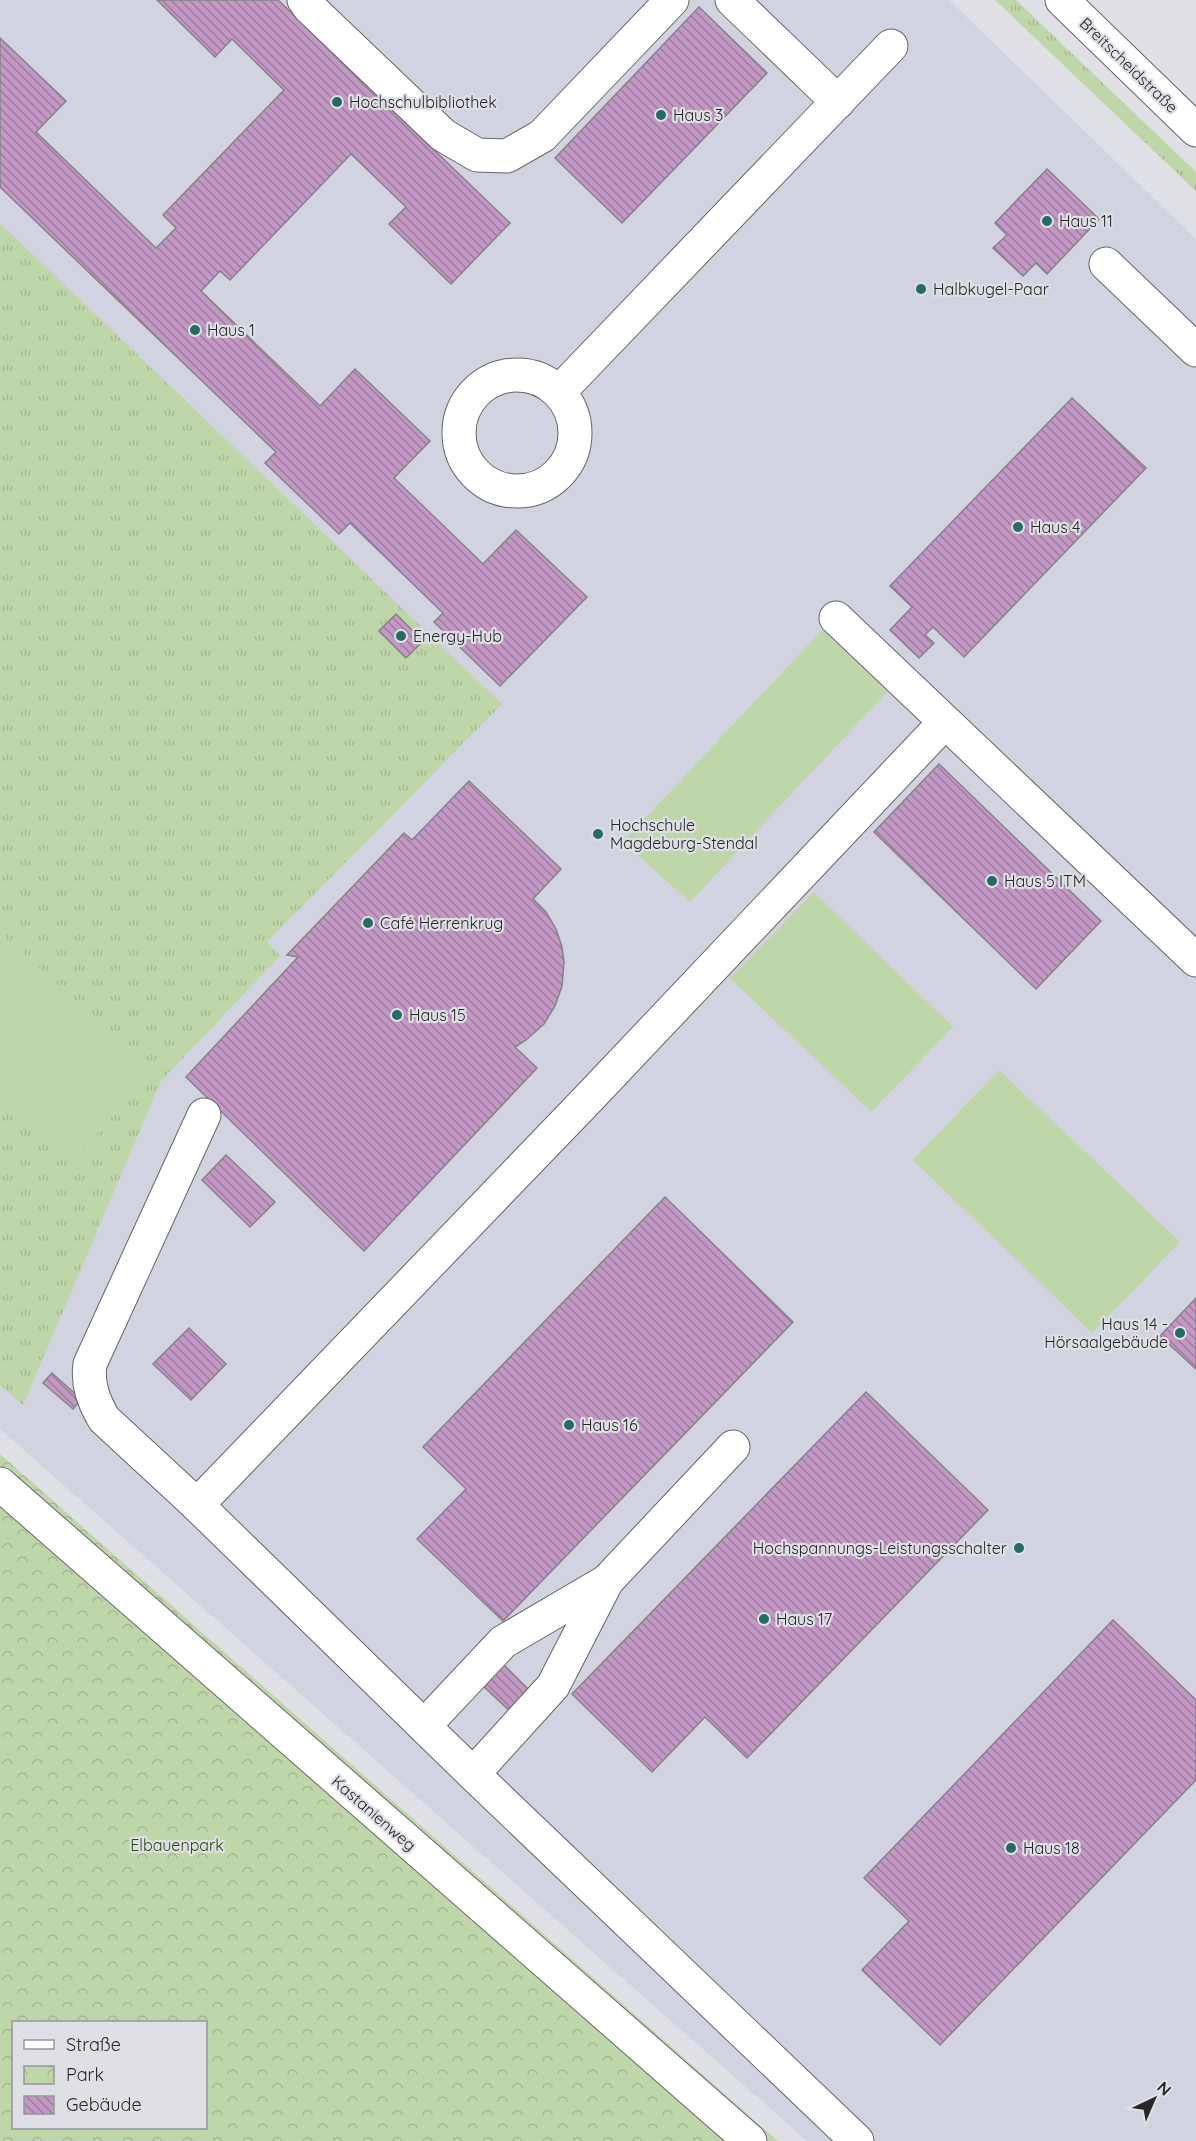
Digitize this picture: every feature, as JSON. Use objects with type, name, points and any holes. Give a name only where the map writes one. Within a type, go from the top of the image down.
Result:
[{"type":"street","points":[[304,0],[443,135],[477,155],[507,156],[542,136],[672,0]]},
{"type":"street","points":[[732,0],[838,102]]},
{"type":"street","name":"Breitscheidstraße","points":[[1062,0],[1196,130]]},
{"type":"street","points":[[559,392],[891,46]]},
{"type":"street","points":[[1106,264],[1196,350]]},
{"type":"street","points":[[836,618],[1196,960]]},
{"type":"street","points":[[197,1505],[587,1100],[945,722]]},
{"type":"street","points":[[204,1115],[90,1365],[89,1382],[95,1402],[105,1419],[857,2141]]},
{"type":"street","points":[[473,1774],[553,1686],[607,1581],[733,1447]]},
{"type":"street","name":"Kastanienweg","points":[[0,1484],[750,2141]]},
{"type":"street","points":[[424,1726],[503,1642],[607,1581]]},
{"type":"shaded area","name":"Hochschule Magdeburg-Stendal","points":[[0,0],[949,0],[1196,239],[1196,2141],[807,2141],[0,1429]]},
{"type":"green space","points":[[995,0],[1016,0],[1196,172],[1196,191]]},
{"type":"green space","points":[[0,223],[502,704],[267,942],[280,956],[161,1081],[23,1405],[0,1385]]},
{"type":"green space","points":[[822,630],[888,691],[690,902],[623,842]]},
{"type":"green space","points":[[814,892],[953,1027],[871,1112],[730,978]]},
{"type":"green space","points":[[0,933],[154,1069],[73,1161],[0,1096]]},
{"type":"green space","points":[[999,1070],[1180,1242],[1092,1333],[913,1160]]},
{"type":"green space","name":"Elbauenpark","points":[[0,1454],[778,2141],[0,2141]]},
{"type":"building","name":"Haus 1","points":[[157,0],[278,0],[510,223],[451,284],[389,224],[406,207],[351,154],[230,280],[220,271],[201,291],[320,406],[355,369],[430,441],[394,478],[483,564],[516,530],[587,597],[500,686],[434,622],[443,613],[350,523],[339,534],[265,463],[276,452],[0,187],[0,38],[66,101],[36,132],[156,248],[176,228],[163,215],[284,90],[232,39],[215,57]]},
{"type":"building","name":"Haus 3","points":[[699,7],[767,73],[622,223],[555,158]]},
{"type":"building","name":"Haus 11","points":[[1047,169],[1099,219],[1047,274],[1036,263],[1023,276],[993,248],[1007,235],[995,223]]},
{"type":"building","name":"Haus 4","points":[[1072,398],[1146,468],[964,657],[933,627],[925,635],[934,643],[919,658],[890,630],[912,607],[890,586]]},
{"type":"building","name":"Energy-Hub","points":[[396,614],[423,641],[406,658],[379,631]]},
{"type":"building","name":"Haus 5 ITM","points":[[939,764],[1101,921],[1036,989],[874,832]]},
{"type":"building","name":"Haus 15","points":[[469,781],[561,869],[533,899],[546,912],[556,929],[562,947],[564,962],[562,986],[555,1006],[544,1024],[515,1047],[537,1068],[364,1251],[186,1077],[298,957],[287,955],[404,833],[412,840]]},
{"type":"building","points":[[226,1155],[275,1202],[250,1227],[202,1180]]},
{"type":"building","name":"Haus 16","points":[[665,1197],[793,1322],[503,1621],[417,1539],[466,1489],[423,1447]]},
{"type":"building","name":"Haus 14 - Hörsaalgebäude","points":[[1196,1298],[1196,1369],[1160,1336]]},
{"type":"building","points":[[189,1328],[226,1364],[191,1400],[153,1364]]},
{"type":"building","points":[[52,1373],[81,1399],[73,1409],[43,1383]]},
{"type":"building","name":"Haus 17","points":[[866,1392],[988,1510],[747,1758],[705,1717],[652,1772],[572,1694]]},
{"type":"building","name":"Haus 18","points":[[1113,1620],[1196,1700],[1196,1780],[940,2045],[862,1970],[909,1921],[864,1878]]},
{"type":"building","points":[[503,1664],[532,1693],[512,1713],[482,1685]]},
{"type":"place","name":"Hochschulbibliothek","points":[[337,102]]},
{"type":"place","name":"Haus 3","points":[[661,115]]},
{"type":"place","name":"Haus 11","points":[[1047,221]]},
{"type":"place","name":"Halbkugel-Paar","points":[[921,289]]},
{"type":"place","name":"Haus 1","points":[[195,330]]},
{"type":"place","name":"Haus 4","points":[[1018,527]]},
{"type":"place","name":"Energy-Hub","points":[[401,636]]},
{"type":"place","name":"Hochschule Magdeburg-Stendal","points":[[598,834]]},
{"type":"place","name":"Haus 5 ITM","points":[[992,881]]},
{"type":"place","name":"Café Herrenkrug","points":[[368,923]]},
{"type":"place","name":"Haus 15","points":[[397,1015]]},
{"type":"place","name":"Haus 14 - Hörsaalgebäude","points":[[1180,1333]]},
{"type":"place","name":"Haus 16","points":[[569,1425]]},
{"type":"place","name":"Hochspannungs-Leistungsschalter","points":[[1019,1548]]},
{"type":"place","name":"Haus 17","points":[[764,1619]]},
{"type":"place","name":"Haus 18","points":[[1011,1848]]}]
